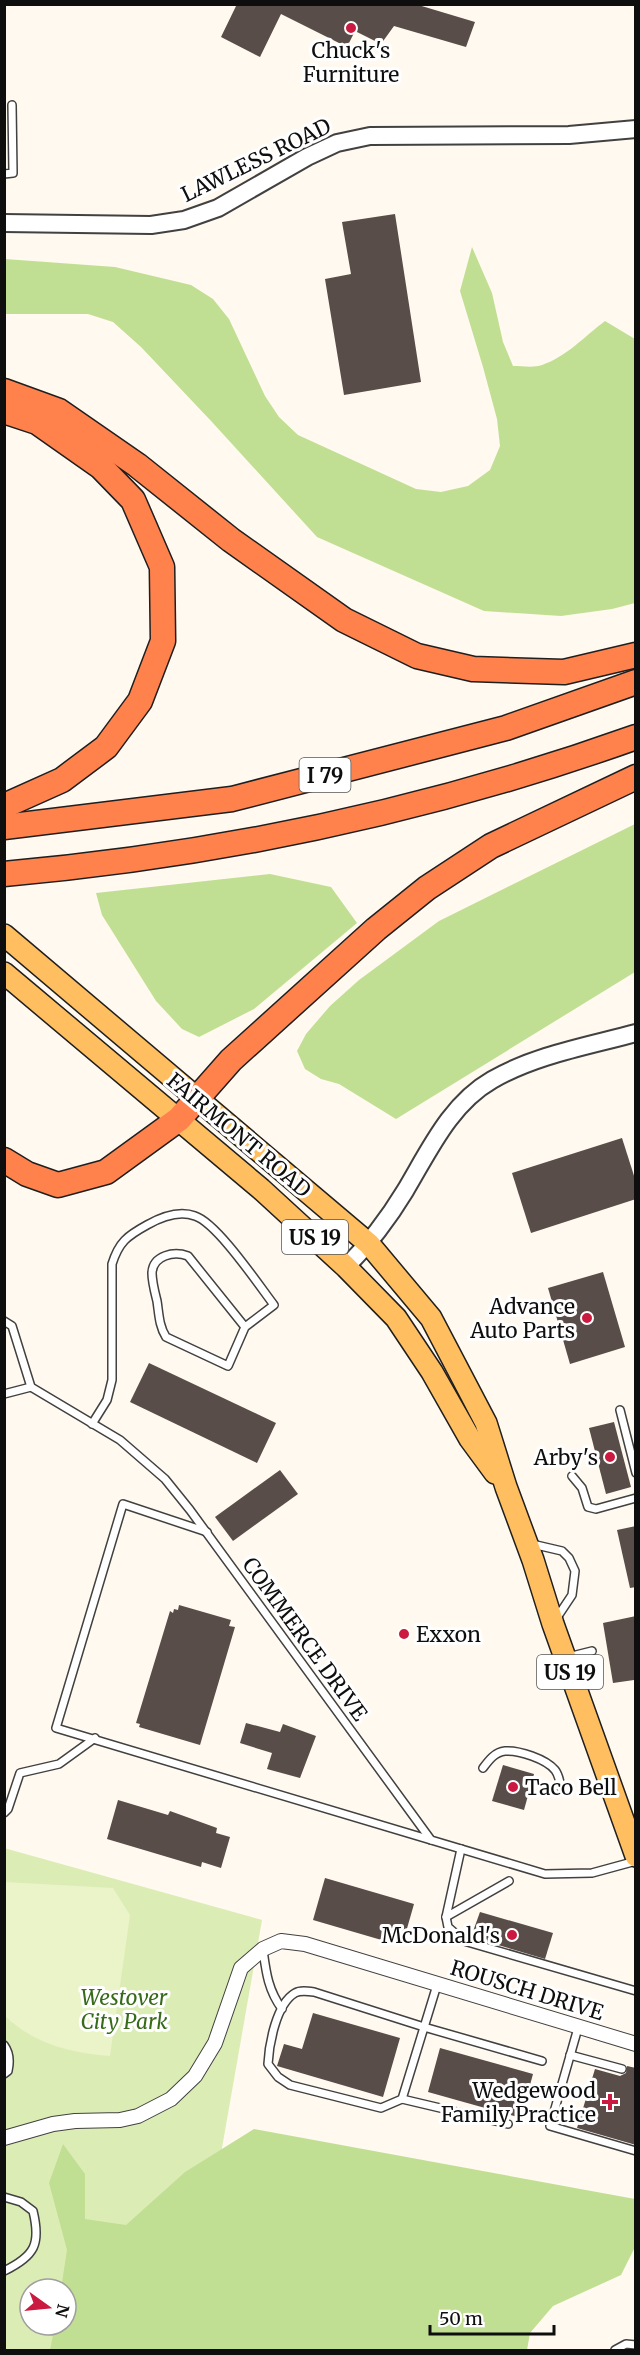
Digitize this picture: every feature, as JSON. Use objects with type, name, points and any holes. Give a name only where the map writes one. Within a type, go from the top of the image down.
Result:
[{"type":"highway","points":[[4,391],[59,411],[137,465],[231,540],[344,620],[417,657],[473,669],[564,672],[636,655]]},
{"type":"highway","points":[[4,411],[38,422],[101,467],[133,500],[162,567],[163,641],[140,701],[106,747],[62,780],[4,806]]},
{"type":"highway","name":"I 79","points":[[4,827],[232,799],[506,728],[636,682]]},
{"type":"highway","name":"I 79","points":[[4,874],[149,859],[340,824],[492,785],[636,737]]},
{"type":"highway","points":[[4,1160],[27,1174],[58,1185],[106,1172],[179,1119],[231,1060],[376,928],[427,888],[491,846],[636,777]]},
{"type":"main road","name":"FAIRMONT ROAD","points":[[4,935],[369,1244],[431,1318],[486,1423],[553,1624],[636,1859]]},
{"type":"main road","name":"FAIRMONT ROAD","points":[[4,973],[261,1189],[346,1267],[396,1318],[432,1372],[470,1438],[506,1487]]},
{"type":"street","name":"LAWLESS ROAD","points":[[4,222],[151,225],[184,220],[218,208],[307,157],[337,143],[370,136],[569,135],[636,129]]},
{"type":"street","points":[[346,1267],[369,1244],[404,1193],[439,1133],[465,1102],[490,1081],[523,1065],[636,1032]]},
{"type":"street","name":"ROUSCH DRIVE","points":[[4,2138],[53,2124],[120,2120],[138,2116],[171,2099],[195,2076],[215,2043],[241,1968],[263,1949],[281,1941],[305,1944],[636,2044]]},
{"type":"lane","points":[[4,174],[13,173],[12,105]]},
{"type":"lane","points":[[92,1424],[107,1400],[112,1380],[112,1264],[117,1247],[130,1234],[155,1220],[173,1214],[195,1215],[211,1225],[274,1305],[245,1327],[228,1366],[166,1337],[161,1328],[152,1272],[157,1262],[166,1255],[179,1252],[188,1256],[245,1327]]},
{"type":"lane","points":[[4,1321],[12,1326],[31,1387],[4,1394]]},
{"type":"lane","name":"COMMERCE DRIVE","points":[[31,1387],[120,1440],[165,1479],[207,1532],[431,1840]]},
{"type":"lane","points":[[621,1410],[636,1473]]},
{"type":"lane","points":[[572,1476],[582,1488],[588,1507],[596,1509],[636,1498]]},
{"type":"lane","points":[[207,1532],[123,1504],[56,1728],[96,1738],[545,1874],[592,1873],[636,1859]]},
{"type":"lane","points":[[527,1542],[562,1551],[569,1558],[575,1570],[572,1595],[553,1624]]},
{"type":"lane","points":[[565,1658],[592,1651]]},
{"type":"lane","points":[[4,1813],[8,1809],[20,1773],[59,1764],[96,1738]]},
{"type":"lane","points":[[483,1768],[491,1757],[498,1753],[506,1751],[523,1754],[554,1769],[559,1776],[561,1788]]},
{"type":"lane","points":[[461,1849],[446,1917],[448,1927],[464,1941],[636,1991]]},
{"type":"lane","points":[[446,1917],[509,1881]]},
{"type":"lane","points":[[263,1949],[266,1976],[272,1995],[282,2009]]},
{"type":"lane","points":[[402,2099],[437,1984]]},
{"type":"lane","points":[[508,2124],[402,2099],[381,2108],[290,2085],[278,2077],[268,2064],[269,2043],[282,2009],[294,1993],[304,1991],[542,2061]]},
{"type":"lane","points":[[578,2028],[550,2127],[636,2151]]},
{"type":"lane","points":[[4,2045],[8,2049],[10,2062],[8,2071],[4,2074]]},
{"type":"lane","points":[[570,2055],[622,2069]]},
{"type":"lane","points":[[4,2198],[21,2202],[33,2211],[38,2229],[34,2249],[21,2263],[4,2271]]},
{"type":"lane","points":[[615,2350],[626,2344],[636,2345]]},
{"type":"green space","points":[[472,247],[492,293],[503,342],[513,366],[535,366],[551,361],[567,352],[605,321],[635,339],[635,603],[612,609],[561,616],[484,611],[317,537],[141,347],[113,322],[88,314],[5,314],[5,259],[115,267],[191,285],[213,299],[229,319],[265,396],[279,417],[298,435],[416,489],[441,492],[468,486],[490,470],[500,446],[497,419],[460,291]]},
{"type":"green space","points":[[635,824],[635,972],[396,1119],[339,1084],[321,1079],[305,1069],[297,1051],[306,1034],[330,1006],[359,980],[439,921]]},
{"type":"green space","points":[[270,874],[331,887],[357,923],[254,1009],[199,1037],[182,1029],[156,1001],[102,915],[96,893]]},
{"type":"green space","name":"Westover City Park","points":[[4,1848],[262,1920],[206,2239],[525,2350],[5,2350]]},
{"type":"green space","points":[[5,1882],[113,1888],[130,1915],[110,2056],[54,2045],[28,2034],[5,2016]]},
{"type":"green space","points":[[254,2129],[635,2199],[635,2247],[621,2275],[553,2306],[530,2333],[527,2350],[50,2350],[53,2337],[78,2337],[78,2277],[63,2277],[67,2250],[49,2183],[63,2144],[85,2174],[85,2219],[126,2225],[185,2172]]},
{"type":"building","name":"Chuck's Furniture","points":[[237,4],[415,4],[475,22],[466,47],[394,26],[381,44],[355,31],[347,47],[281,14],[260,57],[221,37]]},
{"type":"building","points":[[395,214],[421,382],[344,395],[325,279],[351,274],[342,222]]},
{"type":"building","points":[[622,1138],[636,1182],[636,1199],[531,1233],[512,1173]]},
{"type":"building","name":"Advance Auto Parts","points":[[603,1272],[625,1347],[570,1364],[548,1288]]},
{"type":"building","points":[[149,1363],[276,1423],[257,1463],[130,1402]]},
{"type":"building","name":"Arby's","points":[[614,1422],[631,1487],[606,1494],[589,1428]]},
{"type":"building","points":[[280,1470],[298,1494],[233,1541],[215,1517]]},
{"type":"building","points":[[636,1526],[636,1587],[630,1588],[617,1530]]},
{"type":"building","points":[[179,1605],[231,1620],[229,1626],[235,1627],[200,1745],[139,1727],[140,1724],[136,1723],[170,1611],[173,1613],[174,1609],[178,1610]]},
{"type":"building","points":[[636,1616],[634,1680],[613,1683],[603,1623]]},
{"type":"building","points":[[246,1723],[280,1732],[283,1724],[316,1736],[300,1778],[267,1769],[272,1753],[240,1743]]},
{"type":"building","name":"Taco Bell","points":[[503,1765],[534,1774],[524,1810],[492,1801]]},
{"type":"building","points":[[118,1800],[168,1815],[170,1811],[217,1828],[216,1833],[230,1837],[221,1868],[202,1862],[201,1867],[107,1839]]},
{"type":"building","points":[[325,1878],[414,1904],[402,1946],[313,1920]]},
{"type":"building","name":"McDonald's","points":[[480,1912],[553,1933],[545,1959],[471,1937]]},
{"type":"building","points":[[313,2013],[400,2038],[383,2097],[277,2066],[284,2044],[302,2049]]},
{"type":"building","points":[[440,2048],[533,2074],[521,2118],[428,2092]]},
{"type":"building","name":"Wedgewood Family Practice","points":[[627,2066],[636,2068],[636,2145],[577,2128],[595,2069],[620,2076],[626,2073]]},
{"type":"place","name":"Chuck's Furniture","points":[[351,28]]},
{"type":"place","name":"Advance Auto Parts","points":[[587,1318]]},
{"type":"place","name":"Arby's","points":[[610,1457]]},
{"type":"place","name":"Exxon","points":[[404,1634]]},
{"type":"place","name":"Taco Bell","points":[[513,1787]]},
{"type":"place","name":"McDonald's","points":[[512,1935]]},
{"type":"place","name":"Wedgewood Family Practice","points":[[610,2102]]}]
